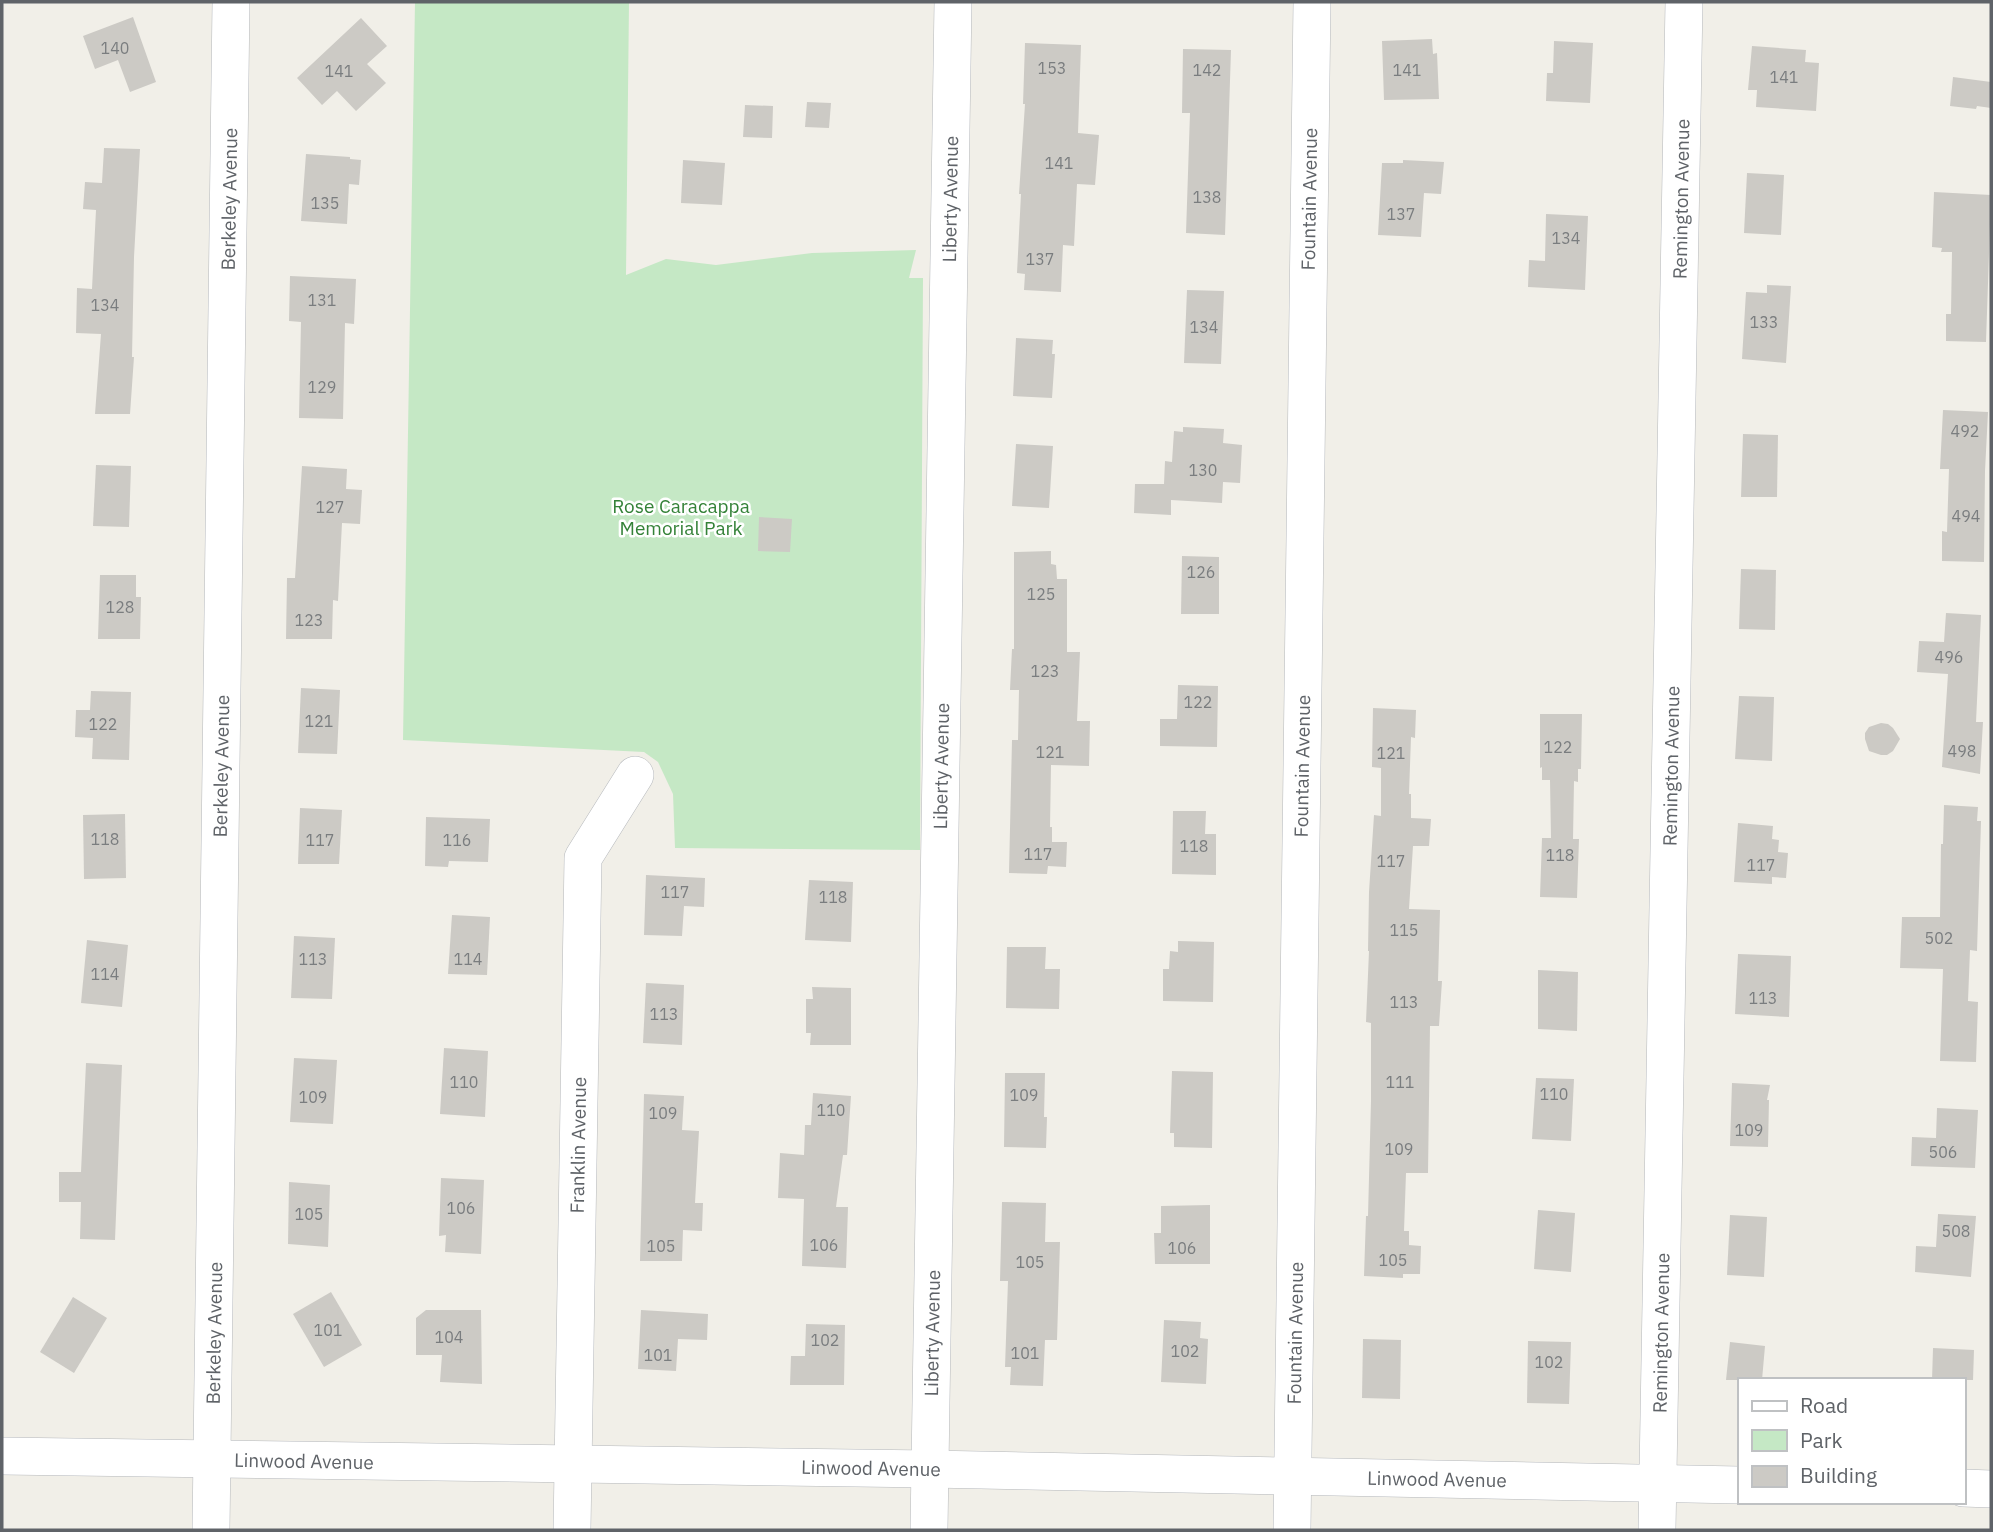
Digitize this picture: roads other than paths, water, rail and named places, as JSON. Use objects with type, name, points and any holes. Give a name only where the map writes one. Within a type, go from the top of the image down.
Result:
[{"type":"street","name":"Berkeley Avenue","points":[[211,1530],[231,2]]},
{"type":"street","name":"Liberty Avenue","points":[[929,1530],[953,2]]},
{"type":"street","name":"Fountain Avenue","points":[[1292,1530],[1312,2]]},
{"type":"street","name":"Remington Avenue","points":[[1657,1530],[1684,2]]},
{"type":"street","name":"Franklin Avenue","points":[[572,1530],[583,858],[635,775]]},
{"type":"street","name":"Linwood Avenue","points":[[2,1456],[930,1469],[1738,1485]]},
{"type":"street","points":[[1965,1488],[1991,1489]]},
{"type":"park label","name":"Rose Caracappa Memorial Park","points":[[681,517]]}]
